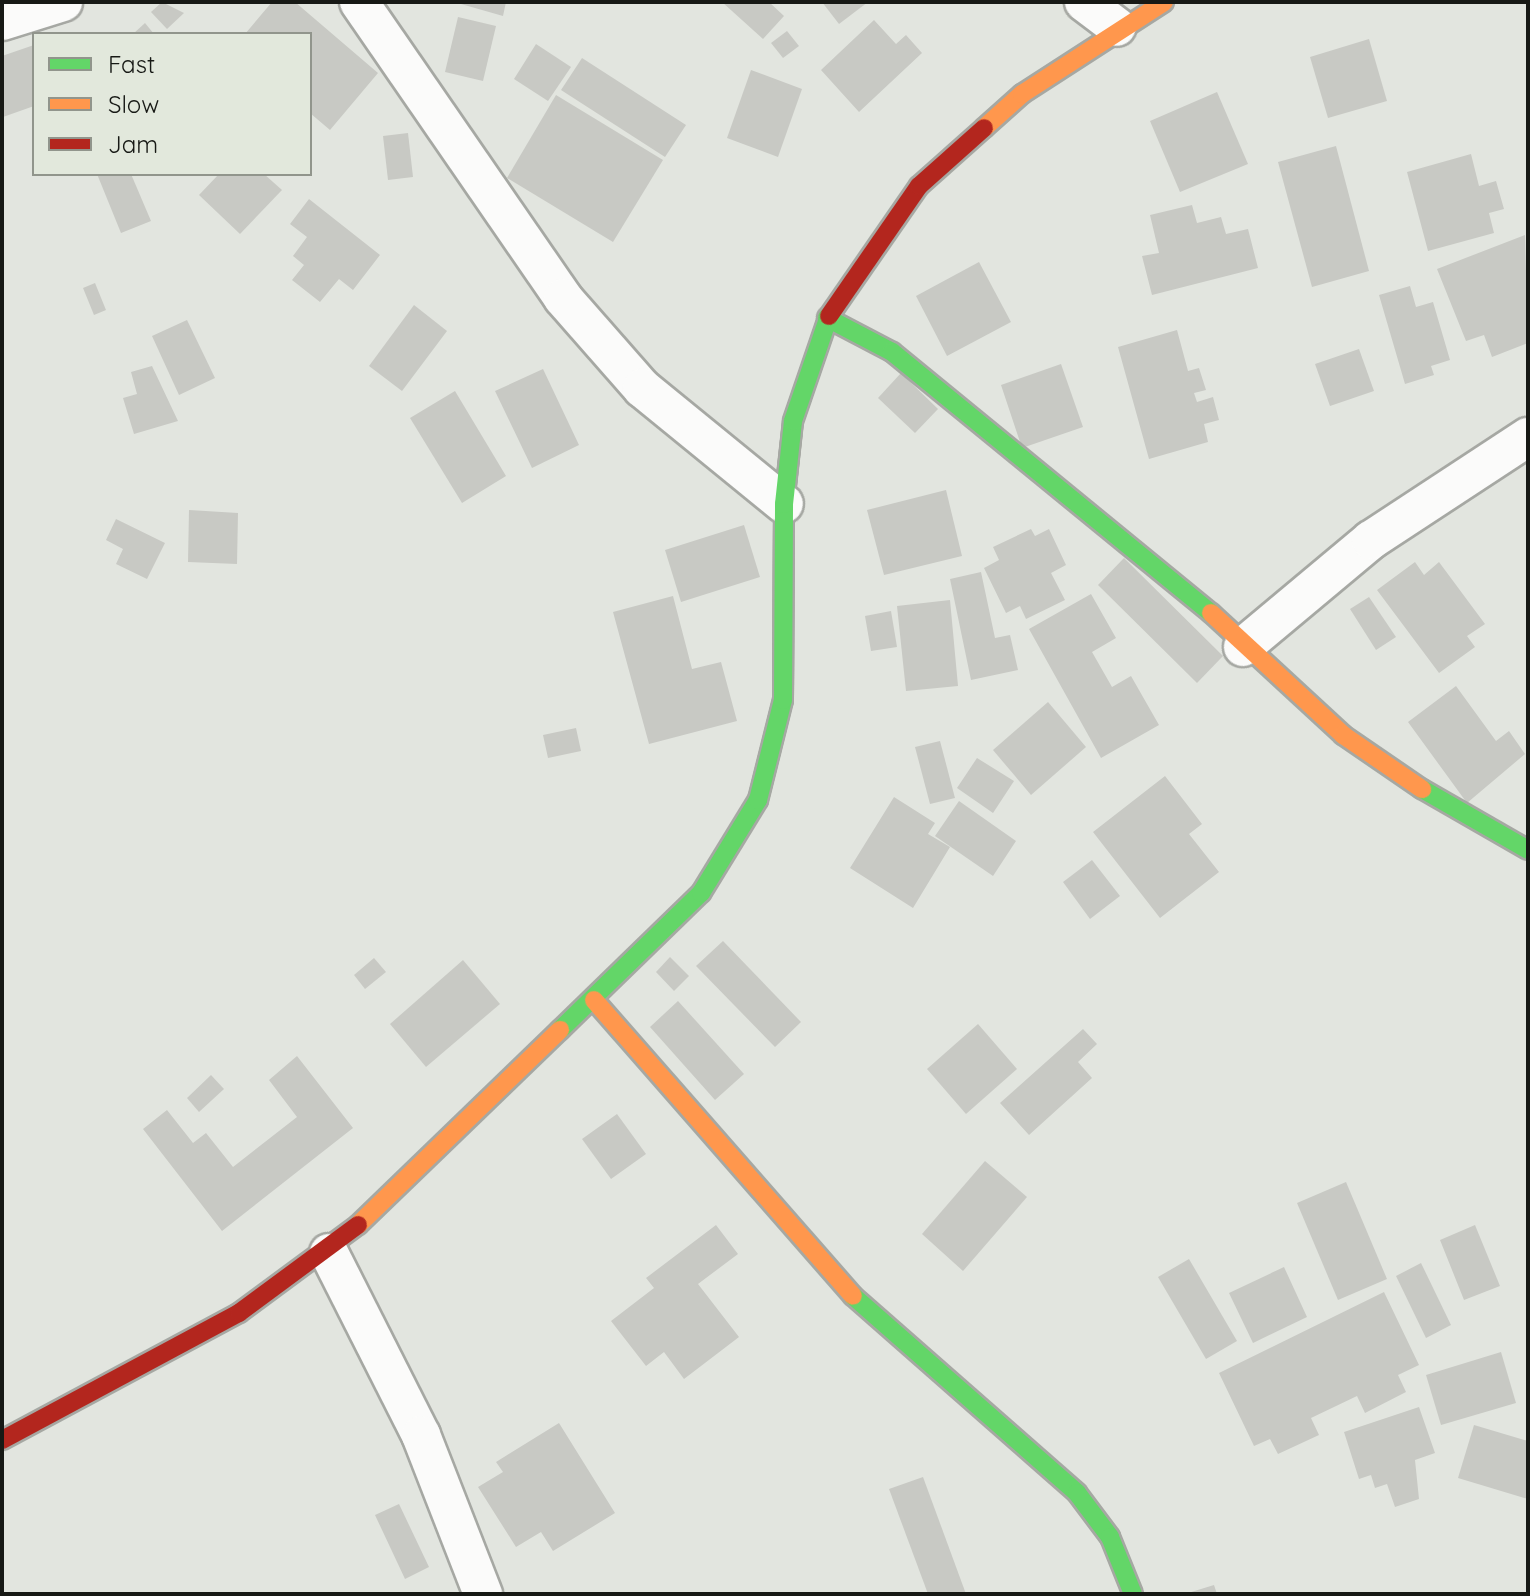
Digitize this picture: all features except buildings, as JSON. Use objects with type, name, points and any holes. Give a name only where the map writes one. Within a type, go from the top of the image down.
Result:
[{"type":"street","points":[[2,21],[63,2]]},
{"type":"street","points":[[359,2],[563,298],[642,388],[784,504]]},
{"type":"street","points":[[1084,2],[1117,27]]},
{"type":"street","points":[[2,1440],[239,1313],[329,1253],[594,1000],[701,893],[758,800],[783,700],[784,504],[793,421],[827,318],[919,186],[1022,94],[1117,27],[1164,2]]},
{"type":"street","points":[[827,318],[929,381],[1171,576],[1243,647],[1343,735],[1450,808],[1528,850]]},
{"type":"street","points":[[1243,647],[1371,540],[1528,437]]},
{"type":"street","points":[[594,1000],[877,1323],[1077,1493],[1110,1537],[1133,1594]]},
{"type":"street","points":[[329,1253],[421,1435],[483,1594]]},
{"type":"traffic: fast","points":[[560,1030],[701,893],[758,800],[783,700],[784,504],[793,421],[829,316]]},
{"type":"traffic: fast","points":[[827,318],[892,352],[1211,613]]},
{"type":"traffic: fast","points":[[1422,789],[1528,850]]},
{"type":"traffic: fast","points":[[853,1296],[1077,1493],[1110,1537],[1133,1594]]},
{"type":"traffic: slow","points":[[984,128],[1022,94],[1164,2]]},
{"type":"traffic: slow","points":[[1211,613],[1343,735],[1422,789]]},
{"type":"traffic: slow","points":[[594,1000],[853,1296]]},
{"type":"traffic: slow","points":[[358,1225],[560,1030]]},
{"type":"traffic: jam","points":[[829,316],[919,186],[984,128]]},
{"type":"traffic: jam","points":[[2,1440],[239,1313],[358,1225]]}]
